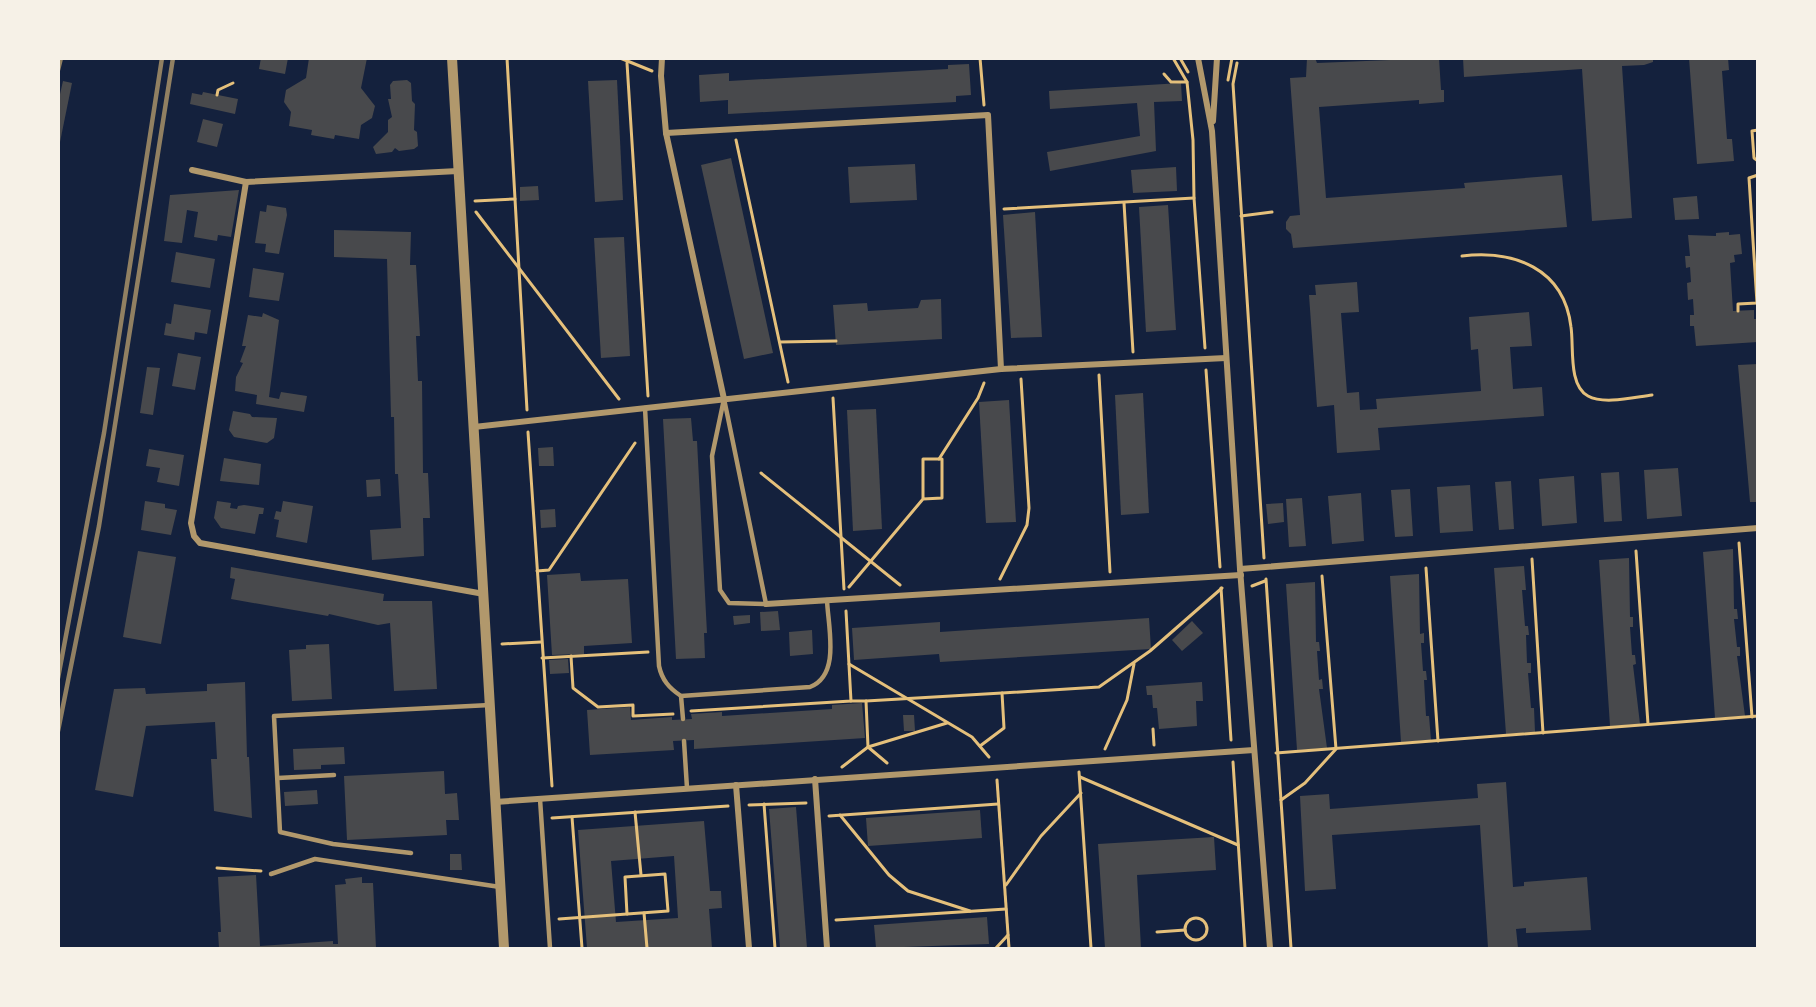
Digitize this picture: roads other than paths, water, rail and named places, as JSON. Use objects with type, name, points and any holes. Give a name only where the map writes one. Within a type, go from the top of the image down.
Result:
[{"type":"street","points":[[452,58],[504,948]]},
{"type":"street","points":[[662,58],[661,76],[666,133],[724,399]]},
{"type":"street","points":[[1198,58],[1212,131],[1242,587],[1270,948]]},
{"type":"street","points":[[1212,131],[1217,58]]},
{"type":"street","points":[[666,133],[988,115],[1001,369]]},
{"type":"street","points":[[192,170],[246,182],[458,171]]},
{"type":"street","points":[[246,182],[191,523],[194,536],[200,543],[483,594]]},
{"type":"street","points":[[474,427],[989,370],[1226,358]]},
{"type":"street","points":[[766,604],[1220,577],[1265,567],[1758,528]]},
{"type":"street","points":[[495,802],[1254,750]]},
{"type":"street","points":[[816,779],[827,948]]},
{"type":"street","points":[[736,785],[749,948]]},
{"type":"lane","points":[[724,399],[766,604],[729,603],[720,590],[712,456],[724,399]]},
{"type":"lane","points":[[645,408],[658,651],[662,678],[681,696],[683,719]]},
{"type":"lane","points":[[681,696],[810,687],[820,684],[827,675],[830,663],[827,600]]},
{"type":"lane","points":[[411,853],[333,844],[280,832],[274,716],[490,705]]},
{"type":"lane","points":[[684,741],[687,788]]},
{"type":"lane","points":[[278,778],[334,775]]},
{"type":"lane","points":[[540,799],[550,948]]},
{"type":"lane","points":[[271,874],[315,859],[500,887]]},
{"type":"railway","points":[[58,70],[61,58]]},
{"type":"railway","points":[[58,678],[104,433],[162,58]]},
{"type":"railway","points":[[58,731],[99,526],[173,58]]}]
